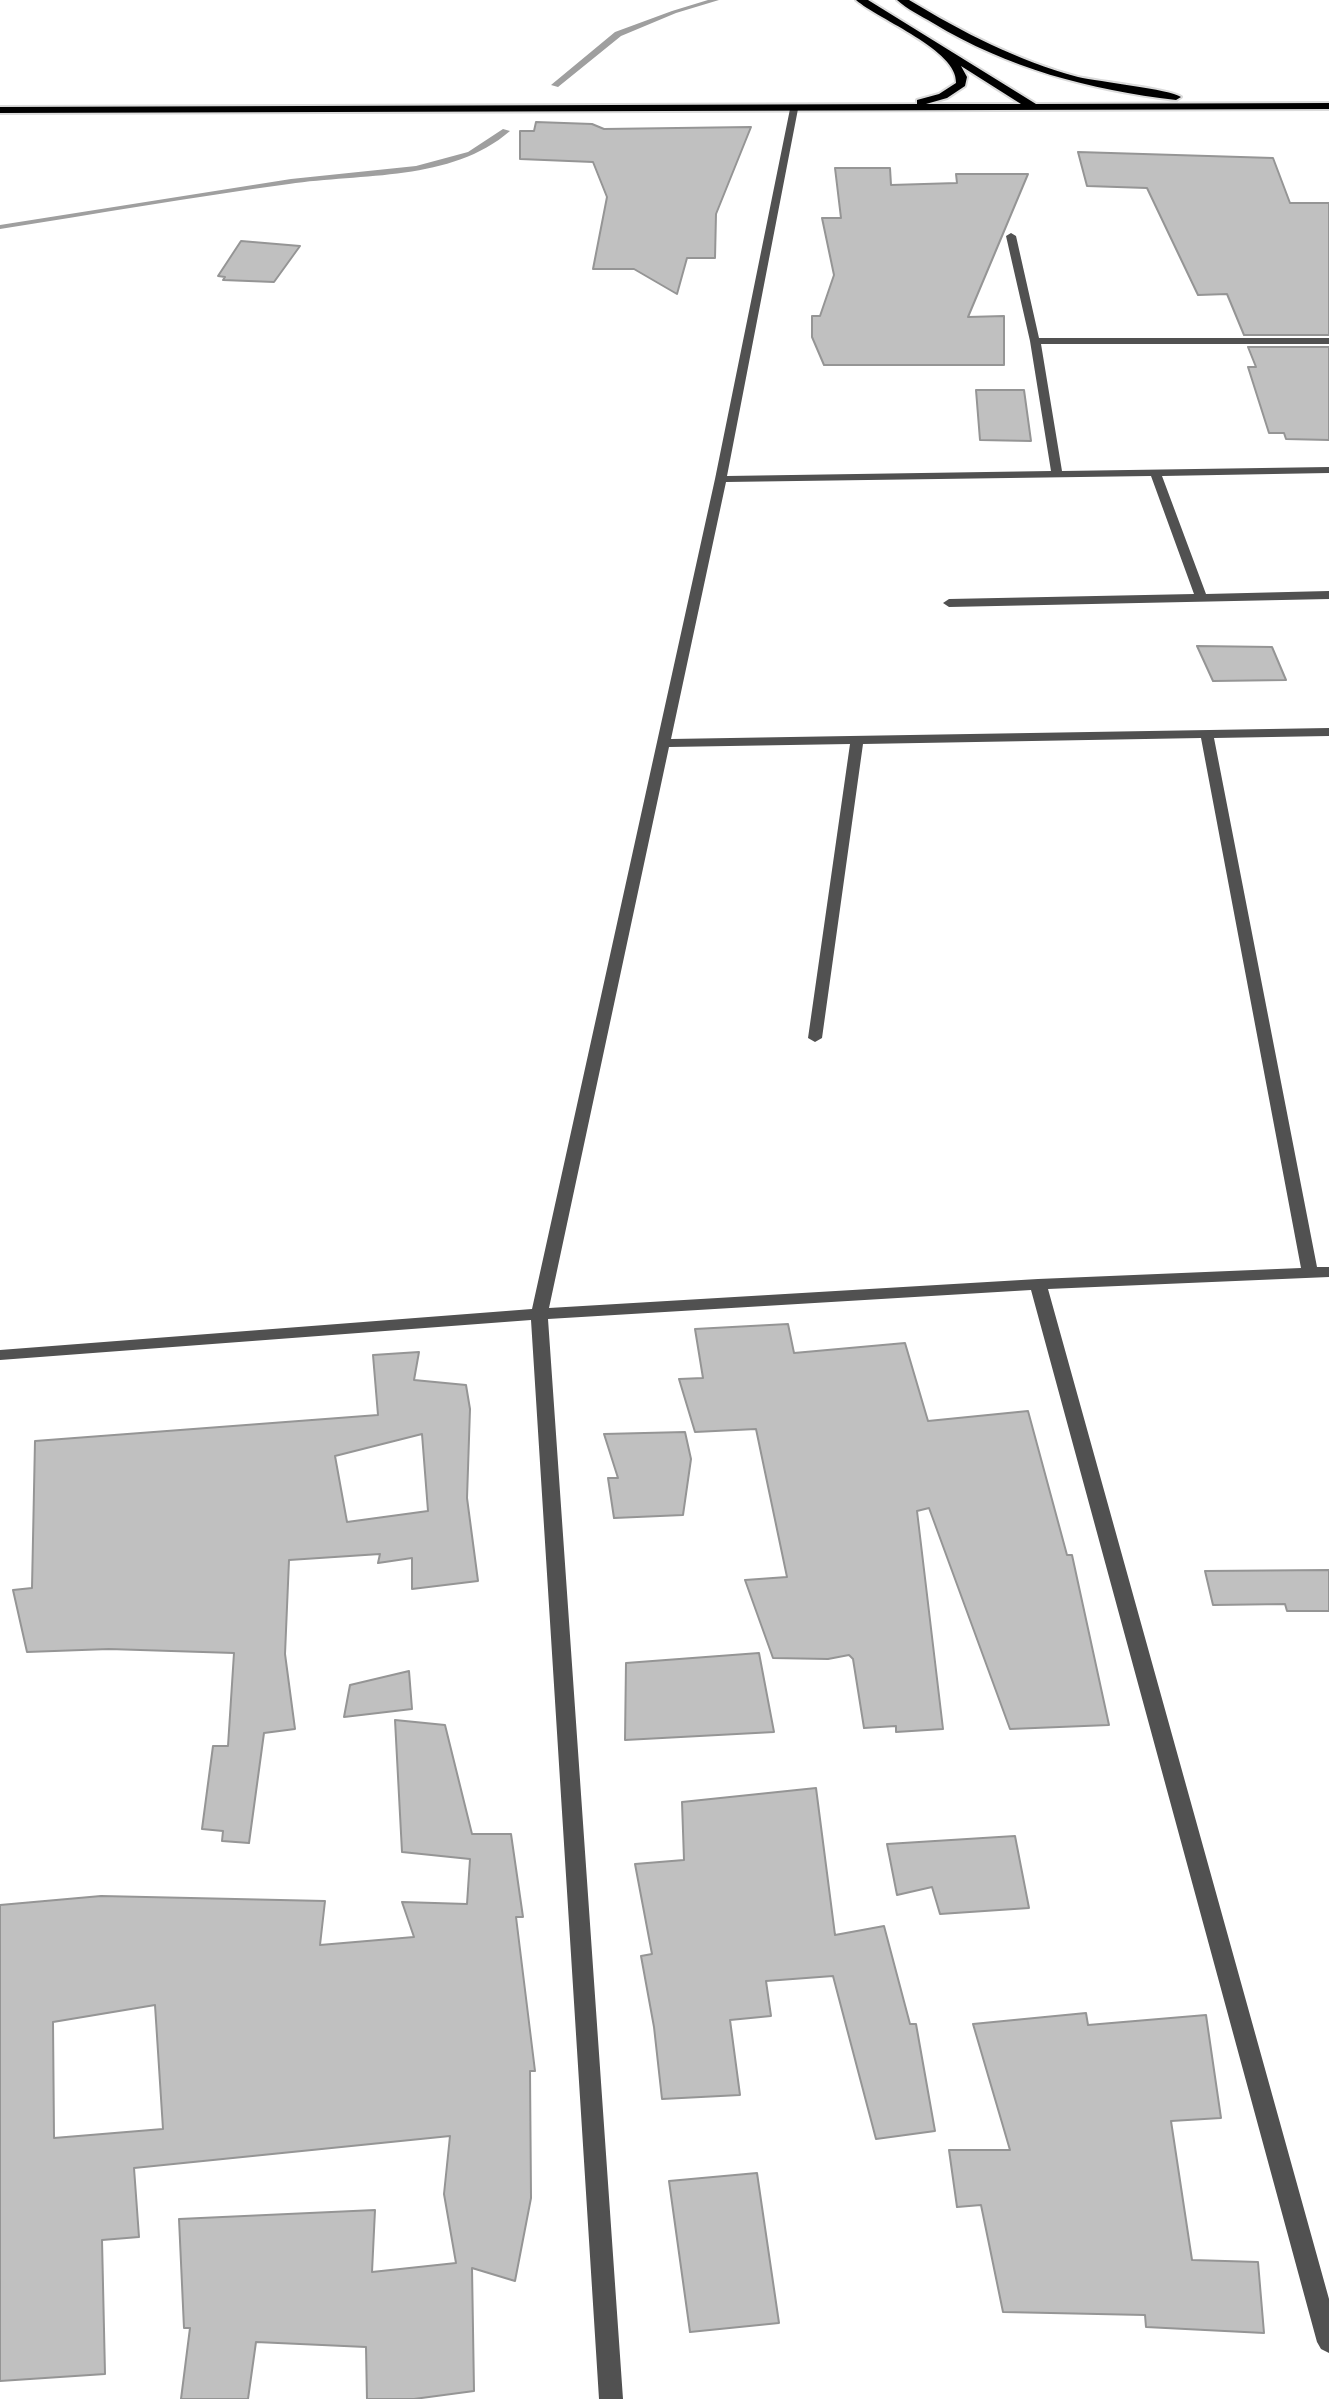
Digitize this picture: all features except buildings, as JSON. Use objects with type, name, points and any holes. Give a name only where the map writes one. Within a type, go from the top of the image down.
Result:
[{"type":"main road","points":[[861,0],[1036,108]]},
{"type":"main road","points":[[902,0],[988,49],[1087,82],[1165,96],[1279,106]]},
{"type":"main road","points":[[890,109],[943,96],[961,84],[958,68],[947,52]]},
{"type":"main road","points":[[0,110],[1329,106]]},
{"type":"street","points":[[611,2399],[539,1314],[721,479],[794,109]]},
{"type":"street","points":[[1011,236],[1035,341],[1057,474]]},
{"type":"street","points":[[1035,341],[1329,341]]},
{"type":"street","points":[[721,479],[1329,470]]},
{"type":"street","points":[[1155,472],[1201,597]]},
{"type":"street","points":[[949,603],[1329,595]]},
{"type":"street","points":[[663,743],[1329,732]]},
{"type":"street","points":[[1207,734],[1310,1272]]},
{"type":"street","points":[[815,1038],[857,740]]},
{"type":"street","points":[[0,1355],[539,1314],[1038,1284],[1329,1272]]},
{"type":"street","points":[[1038,1284],[1329,2342]]},
{"type":"waterway","points":[[555,85],[618,34],[674,12],[716,0]]},
{"type":"waterway","points":[[0,227],[291,181],[416,168],[471,154],[506,131]]}]
